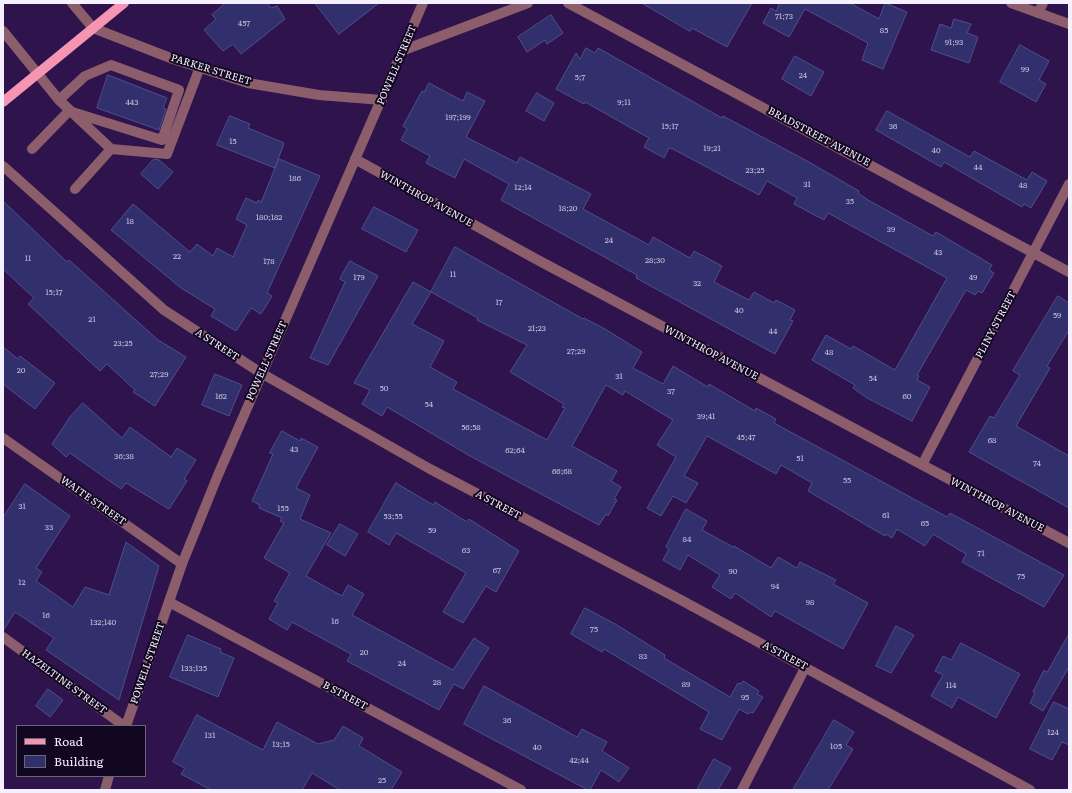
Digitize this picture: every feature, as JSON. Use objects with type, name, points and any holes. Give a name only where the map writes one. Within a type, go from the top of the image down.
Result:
[{"type":"main road","points":[[3,102],[124,3]]},
{"type":"street","points":[[72,3],[93,28]]},
{"type":"street","name":"POWELL STREET","points":[[125,725],[182,564],[261,373],[404,50],[423,3]]},
{"type":"street","points":[[404,50],[528,3]]},
{"type":"street","name":"BRADSTREET AVENUE","points":[[568,3],[1069,272]]},
{"type":"street","points":[[1011,3],[1069,24]]},
{"type":"street","points":[[1038,13],[1043,3]]},
{"type":"street","name":"PARKER STREET","points":[[93,28],[200,68],[248,83],[319,95],[382,100]]},
{"type":"street","points":[[3,31],[37,75],[59,100],[111,149],[167,154],[200,68]]},
{"type":"street","points":[[59,100],[85,76],[111,65],[179,90],[162,140],[70,111]]},
{"type":"street","points":[[32,149],[70,111]]},
{"type":"street","points":[[75,189],[111,149]]},
{"type":"street","name":"WINTHROP AVENUE","points":[[355,159],[534,258],[1069,543]]},
{"type":"street","name":"A STREET","points":[[3,166],[164,310],[261,373],[430,469],[805,668],[1030,790]]},
{"type":"street","name":"PLINY STREET","points":[[922,465],[1069,184]]},
{"type":"street","name":"WAITE STREET","points":[[3,438],[182,564]]},
{"type":"street","name":"B STREET","points":[[169,602],[521,790]]},
{"type":"street","name":"HAZELTINE STREET","points":[[3,637],[124,725]]},
{"type":"street","points":[[742,790],[805,668]]},
{"type":"street","points":[[105,790],[109,777]]},
{"type":"building","points":[[226,3],[267,3],[271,8],[277,6],[285,19],[241,54],[233,44],[223,51],[204,30],[216,19],[212,15]]},
{"type":"building","points":[[315,3],[379,3],[339,34]]},
{"type":"building","points":[[642,3],[752,3],[727,47],[692,28],[690,31]]},
{"type":"building","points":[[780,3],[850,3],[879,19],[885,3],[907,12],[883,69],[862,60],[868,43],[805,9],[789,37],[763,23],[771,8],[776,11]]},
{"type":"building","points":[[551,15],[563,33],[547,44],[545,40],[527,52],[518,37]]},
{"type":"building","points":[[954,19],[971,24],[967,33],[978,37],[969,63],[931,50],[940,24],[951,28]]},
{"type":"building","points":[[1020,45],[1049,61],[1039,80],[1046,84],[1036,102],[1000,82]]},
{"type":"building","points":[[586,48],[595,53],[598,48],[722,118],[723,116],[807,161],[859,191],[858,193],[868,200],[933,236],[936,232],[992,265],[989,270],[994,273],[982,293],[978,291],[975,295],[966,290],[917,375],[919,376],[917,380],[930,387],[912,421],[867,398],[853,388],[855,385],[812,360],[826,335],[851,349],[853,346],[895,370],[947,278],[828,213],[824,220],[794,204],[797,198],[767,181],[759,195],[673,149],[669,148],[664,158],[644,147],[649,138],[585,102],[584,104],[556,89],[576,53],[580,59]]},
{"type":"building","points":[[795,56],[824,72],[811,96],[782,79]]},
{"type":"building","points":[[108,75],[167,98],[163,108],[166,109],[159,130],[97,108]]},
{"type":"building","points":[[429,83],[463,101],[467,92],[485,101],[466,137],[517,163],[520,157],[591,194],[583,209],[649,245],[653,237],[690,258],[694,251],[722,266],[714,282],[749,300],[754,292],[774,303],[776,300],[795,310],[790,320],[793,321],[775,354],[636,278],[637,275],[501,200],[509,184],[464,159],[455,178],[426,163],[430,156],[401,140],[407,129],[403,126],[422,91],[424,92]]},
{"type":"building","points":[[537,93],[554,103],[544,121],[526,111]]},
{"type":"building","points":[[887,111],[970,157],[974,151],[1027,180],[1032,172],[1047,181],[1031,208],[1024,204],[1022,207],[944,162],[941,167],[876,130]]},
{"type":"building","points":[[230,116],[250,124],[248,128],[284,143],[275,168],[217,145]]},
{"type":"building","points":[[154,159],[159,160],[173,172],[158,189],[141,174]]},
{"type":"building","points":[[279,159],[320,176],[267,293],[272,296],[261,314],[251,308],[236,331],[211,316],[215,309],[181,288],[111,230],[133,204],[190,252],[197,244],[213,256],[217,248],[233,257],[247,225],[236,219],[246,198],[257,203],[258,200],[261,202]]},
{"type":"building","points":[[3,201],[67,262],[69,260],[158,340],[186,357],[155,406],[133,392],[135,390],[107,364],[100,371],[28,304],[34,298],[3,269]]},
{"type":"building","points":[[374,207],[418,230],[406,252],[362,229]]},
{"type":"building","points":[[455,247],[583,319],[584,318],[605,329],[642,352],[633,368],[663,384],[673,366],[708,387],[709,384],[755,411],[756,408],[776,419],[774,423],[947,517],[950,513],[1064,575],[1044,607],[962,562],[966,554],[933,534],[925,546],[897,529],[892,538],[886,534],[885,536],[808,491],[812,483],[781,465],[776,474],[707,436],[684,476],[698,483],[686,503],[673,496],[661,516],[647,508],[676,457],[657,445],[673,420],[625,391],[623,395],[606,385],[572,446],[617,471],[611,481],[621,487],[614,499],[617,500],[608,516],[606,514],[599,525],[470,456],[387,407],[382,416],[362,404],[370,390],[354,383],[413,282],[431,292]],"holes":[[[431,292],[478,318],[477,320],[527,345],[510,372],[564,404],[562,407],[565,408],[547,440],[453,389],[457,382],[430,367],[444,341],[412,324]]]},
{"type":"building","points":[[350,261],[378,276],[328,365],[310,358],[345,282],[340,279]]},
{"type":"building","points":[[1058,296],[1069,303],[1069,330],[1047,366],[1050,368],[1016,426],[1069,456],[1069,508],[969,452],[990,416],[994,418],[1020,375],[1013,371]]},
{"type":"building","points":[[3,347],[18,359],[20,356],[55,383],[35,409],[3,384]]},
{"type":"building","points":[[215,374],[242,385],[229,416],[202,405]]},
{"type":"building","points":[[83,403],[122,438],[130,427],[171,457],[177,448],[196,460],[184,479],[187,481],[169,509],[126,483],[121,489],[70,453],[66,457],[52,444],[70,417]]},
{"type":"building","points":[[282,431],[300,441],[301,438],[318,447],[296,488],[310,495],[300,519],[331,533],[306,576],[342,596],[348,585],[364,594],[352,615],[453,670],[474,638],[489,648],[463,689],[454,684],[439,710],[347,661],[351,654],[292,622],[287,630],[269,619],[278,603],[274,601],[290,573],[264,558],[284,523],[280,521],[282,518],[259,508],[260,505],[252,501],[273,454],[270,453]]},
{"type":"building","points":[[396,483],[433,505],[435,502],[467,522],[469,519],[519,551],[496,592],[486,586],[463,623],[443,612],[466,573],[396,533],[389,545],[368,532]]},
{"type":"building","points":[[25,484],[70,516],[36,568],[42,572],[36,581],[73,607],[85,587],[109,595],[126,542],[159,566],[119,700],[46,650],[54,638],[15,612],[3,631],[3,518]]},
{"type":"building","points":[[686,509],[707,521],[702,530],[733,547],[734,546],[771,568],[778,557],[797,568],[800,562],[836,580],[833,584],[868,603],[843,649],[775,611],[771,617],[735,593],[731,599],[712,587],[720,575],[688,555],[680,570],[663,560],[669,549],[666,547]]},
{"type":"building","points":[[340,524],[358,534],[345,556],[327,545]]},
{"type":"building","points":[[585,608],[617,625],[665,655],[664,658],[730,697],[738,683],[741,684],[743,681],[759,691],[757,694],[763,697],[753,713],[750,712],[748,714],[739,709],[722,740],[700,729],[709,712],[604,649],[602,652],[571,634]]},
{"type":"building","points":[[896,626],[914,635],[891,673],[876,666]]},
{"type":"building","points":[[1069,634],[1069,667],[1043,711],[1030,703],[1035,693],[1033,692],[1044,670],[1047,672]]},
{"type":"building","points":[[188,635],[221,649],[220,652],[234,658],[218,697],[170,677]]},
{"type":"building","points":[[961,643],[1020,674],[996,718],[958,697],[952,708],[931,696],[943,675],[935,671],[943,656],[951,660]]},
{"type":"building","points":[[484,686],[577,737],[582,729],[607,742],[602,751],[629,768],[619,782],[601,770],[590,790],[588,790],[464,724]]},
{"type":"building","points":[[48,689],[63,700],[50,717],[36,706]]},
{"type":"building","points":[[1054,702],[1069,709],[1069,745],[1062,742],[1052,760],[1030,749]]},
{"type":"building","points":[[197,715],[263,750],[277,722],[318,744],[334,740],[343,726],[363,738],[359,746],[402,772],[391,790],[340,790],[312,773],[302,790],[211,790],[181,774],[185,768],[173,762]]},
{"type":"building","points":[[834,720],[854,732],[846,745],[853,749],[828,790],[793,790]]},
{"type":"building","points":[[714,759],[731,768],[718,790],[697,790]]}]
